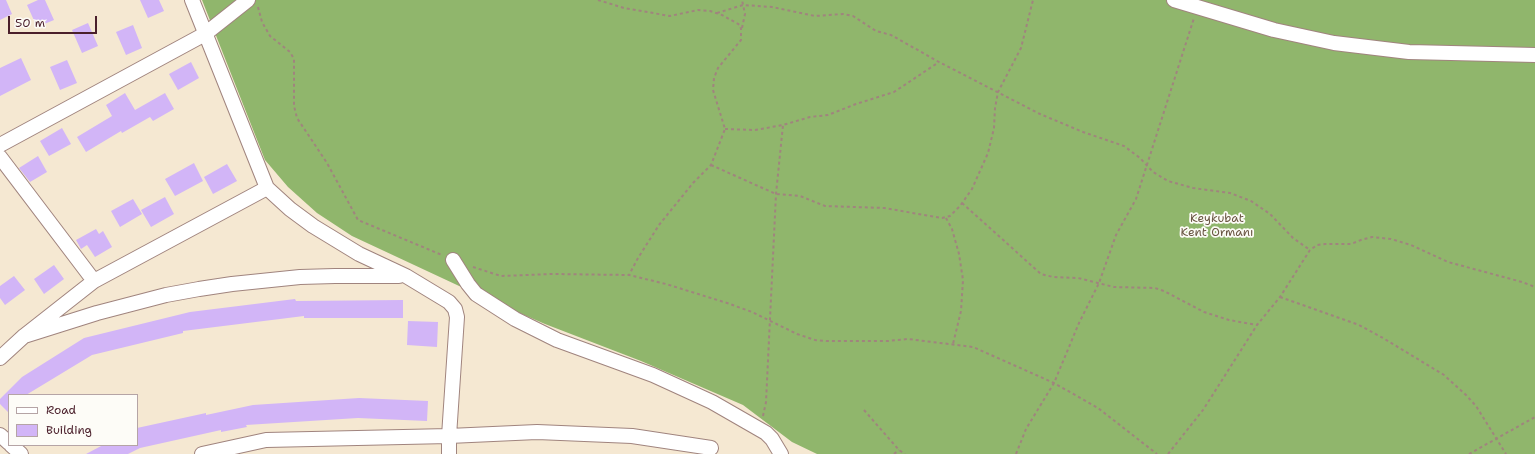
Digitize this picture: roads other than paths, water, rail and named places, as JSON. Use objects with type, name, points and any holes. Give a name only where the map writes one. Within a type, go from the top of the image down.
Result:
[{"type":"street","points":[[192,0],[267,188],[290,209],[313,226],[359,254],[406,276],[449,302],[457,313],[449,454]]},
{"type":"street","points":[[1174,0],[1197,8],[1297,35],[1371,48],[1439,53],[1535,55]]},
{"type":"street","points":[[0,145],[205,34],[252,1]]},
{"type":"street","points":[[0,157],[94,281]]},
{"type":"street","points":[[0,358],[24,336],[94,281],[267,188]]},
{"type":"street","points":[[454,260],[468,284],[476,294],[515,320],[557,340],[632,367],[688,390],[736,414],[760,429],[772,439],[781,454]]},
{"type":"street","points":[[24,336],[75,319],[133,303],[173,294],[232,284],[272,279],[328,276],[406,276]]},
{"type":"street","points":[[202,454],[266,440],[449,436],[537,432],[632,436],[711,448]]},
{"type":"street","points":[[0,435],[8,442]]},
{"type":"street","points":[[12,446],[21,454]]},
{"type":"park label","name":"Keykubat Kent Ormanı","points":[[1217,226]]}]
